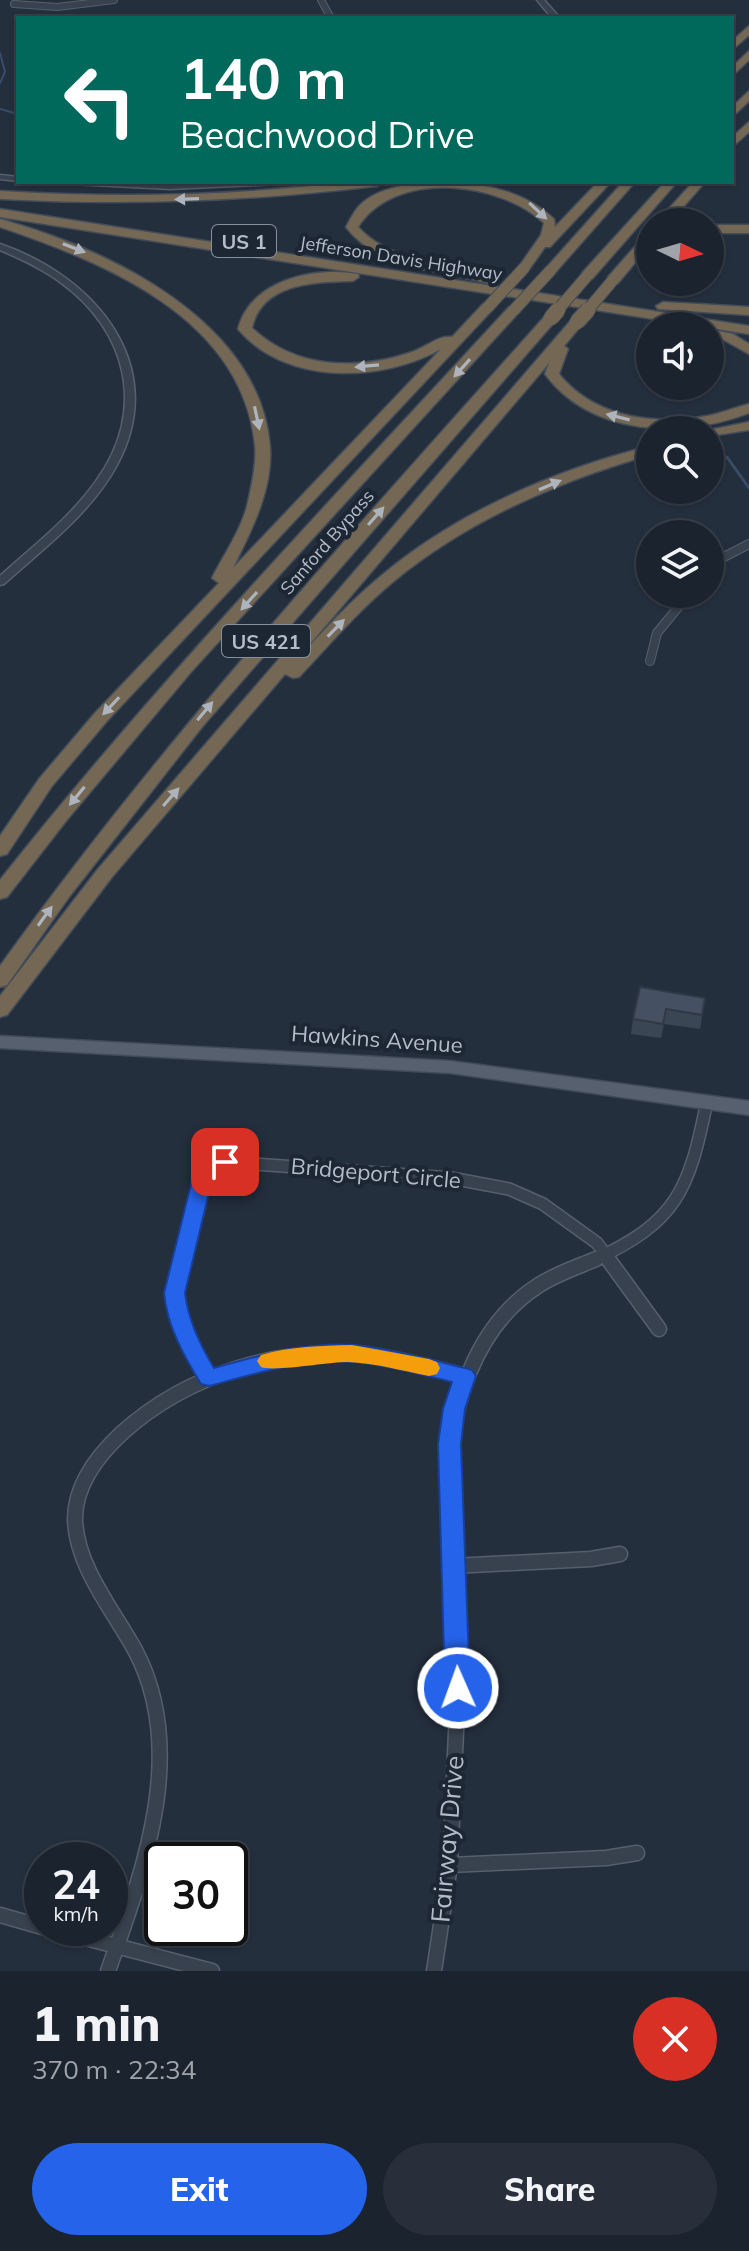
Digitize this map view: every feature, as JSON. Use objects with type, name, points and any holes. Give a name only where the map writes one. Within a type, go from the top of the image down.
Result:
[{"type":"highway","points":[[734,44],[749,29]]},
{"type":"highway","points":[[734,71],[749,54]]},
{"type":"highway","points":[[734,112],[749,94]]},
{"type":"highway","points":[[734,142],[749,125]]},
{"type":"highway","points":[[0,195],[166,200],[296,192],[361,184]]},
{"type":"highway","points":[[151,663],[165,652],[603,184]]},
{"type":"highway","name":"Sanford Bypass","points":[[0,893],[92,776],[154,705],[627,184]]},
{"type":"highway","name":"Sanford Bypass","points":[[0,980],[100,840],[167,756],[669,184]]},
{"type":"highway","points":[[676,208],[697,184]]},
{"type":"highway","points":[[488,279],[376,250],[359,237],[352,227],[354,219],[380,198],[424,187],[468,186],[512,194],[541,209],[550,222],[547,235],[524,268]]},
{"type":"highway","name":"Jefferson Davis Highway","points":[[0,204],[488,279],[749,330]]},
{"type":"highway","name":"Jefferson Davis Highway","points":[[0,213],[457,284],[749,320]]},
{"type":"highway","points":[[0,223],[101,259],[168,298],[199,324],[224,350],[242,377],[255,405],[263,460],[251,519],[221,577],[151,663],[45,783],[0,850]]},
{"type":"highway","points":[[724,229],[749,229]]},
{"type":"highway","points":[[0,1010],[105,873],[636,253]]},
{"type":"highway","points":[[613,278],[636,259]]},
{"type":"highway","points":[[457,284],[366,277],[295,283],[255,303],[246,317],[245,329],[253,341],[289,359],[335,368],[363,367],[419,356],[440,345],[486,308]]},
{"type":"highway","points":[[657,311],[749,311]]},
{"type":"highway","points":[[577,322],[555,359],[552,374],[565,394],[592,408],[633,420],[676,424],[713,420],[749,408]]},
{"type":"highway","points":[[724,336],[749,350]]},
{"type":"highway","points":[[724,431],[749,426]]},
{"type":"highway","points":[[201,762],[215,752],[352,612],[402,567],[484,516],[562,480],[636,455]]},
{"type":"main road","name":"Hawkins Avenue","points":[[0,1042],[450,1067],[749,1108]]},
{"type":"street","points":[[14,4],[57,7],[114,0]]},
{"type":"street","points":[[540,0],[554,16]]},
{"type":"street","points":[[111,184],[170,187],[235,184]]},
{"type":"street","points":[[0,247],[43,267],[96,309],[124,351],[132,389],[124,437],[99,485],[68,521],[1,581]]},
{"type":"street","points":[[724,557],[749,544]]},
{"type":"street","points":[[650,661],[650,648],[673,608]]},
{"type":"street","name":"Fairway Drive","points":[[434,1971],[450,1865],[458,1688],[450,1444],[454,1409],[465,1376],[485,1341],[512,1308],[539,1286],[646,1234],[668,1212],[693,1167],[707,1101]]},
{"type":"street","name":"Bridgeport Circle","points":[[209,1378],[193,1351],[176,1309],[174,1293],[203,1176],[207,1168],[216,1163],[436,1177],[488,1184],[543,1204],[581,1229],[606,1254],[659,1329]]},
{"type":"street","points":[[108,1971],[151,1829],[160,1770],[158,1718],[145,1668],[82,1553],[75,1521],[78,1493],[93,1462],[129,1425],[171,1394],[209,1378],[271,1361],[313,1354],[352,1354],[389,1358],[465,1376]]},
{"type":"street","points":[[453,1566],[591,1559],[620,1554]]},
{"type":"street","points":[[450,1865],[606,1858],[637,1853]]},
{"type":"street","points":[[0,1915],[24,1921]]},
{"type":"street","points":[[113,1946],[212,1971]]},
{"type":"building","points":[[640,987],[705,998],[702,1015],[666,1009],[663,1024],[633,1019]]},
{"type":"waterway","points":[[0,53],[5,72],[0,83]]},
{"type":"waterway","points":[[0,109],[16,113]]},
{"type":"waterway","points":[[727,457],[749,488]]},
{"type":"slow traffic","points":[[268,1361],[313,1354],[352,1354],[389,1358],[429,1368]]},
{"type":"route","points":[[225,1162],[207,1168],[203,1176],[174,1293],[176,1309],[193,1351],[209,1378],[271,1361],[313,1354],[389,1358],[465,1376],[454,1409],[450,1444],[458,1688]]}]
